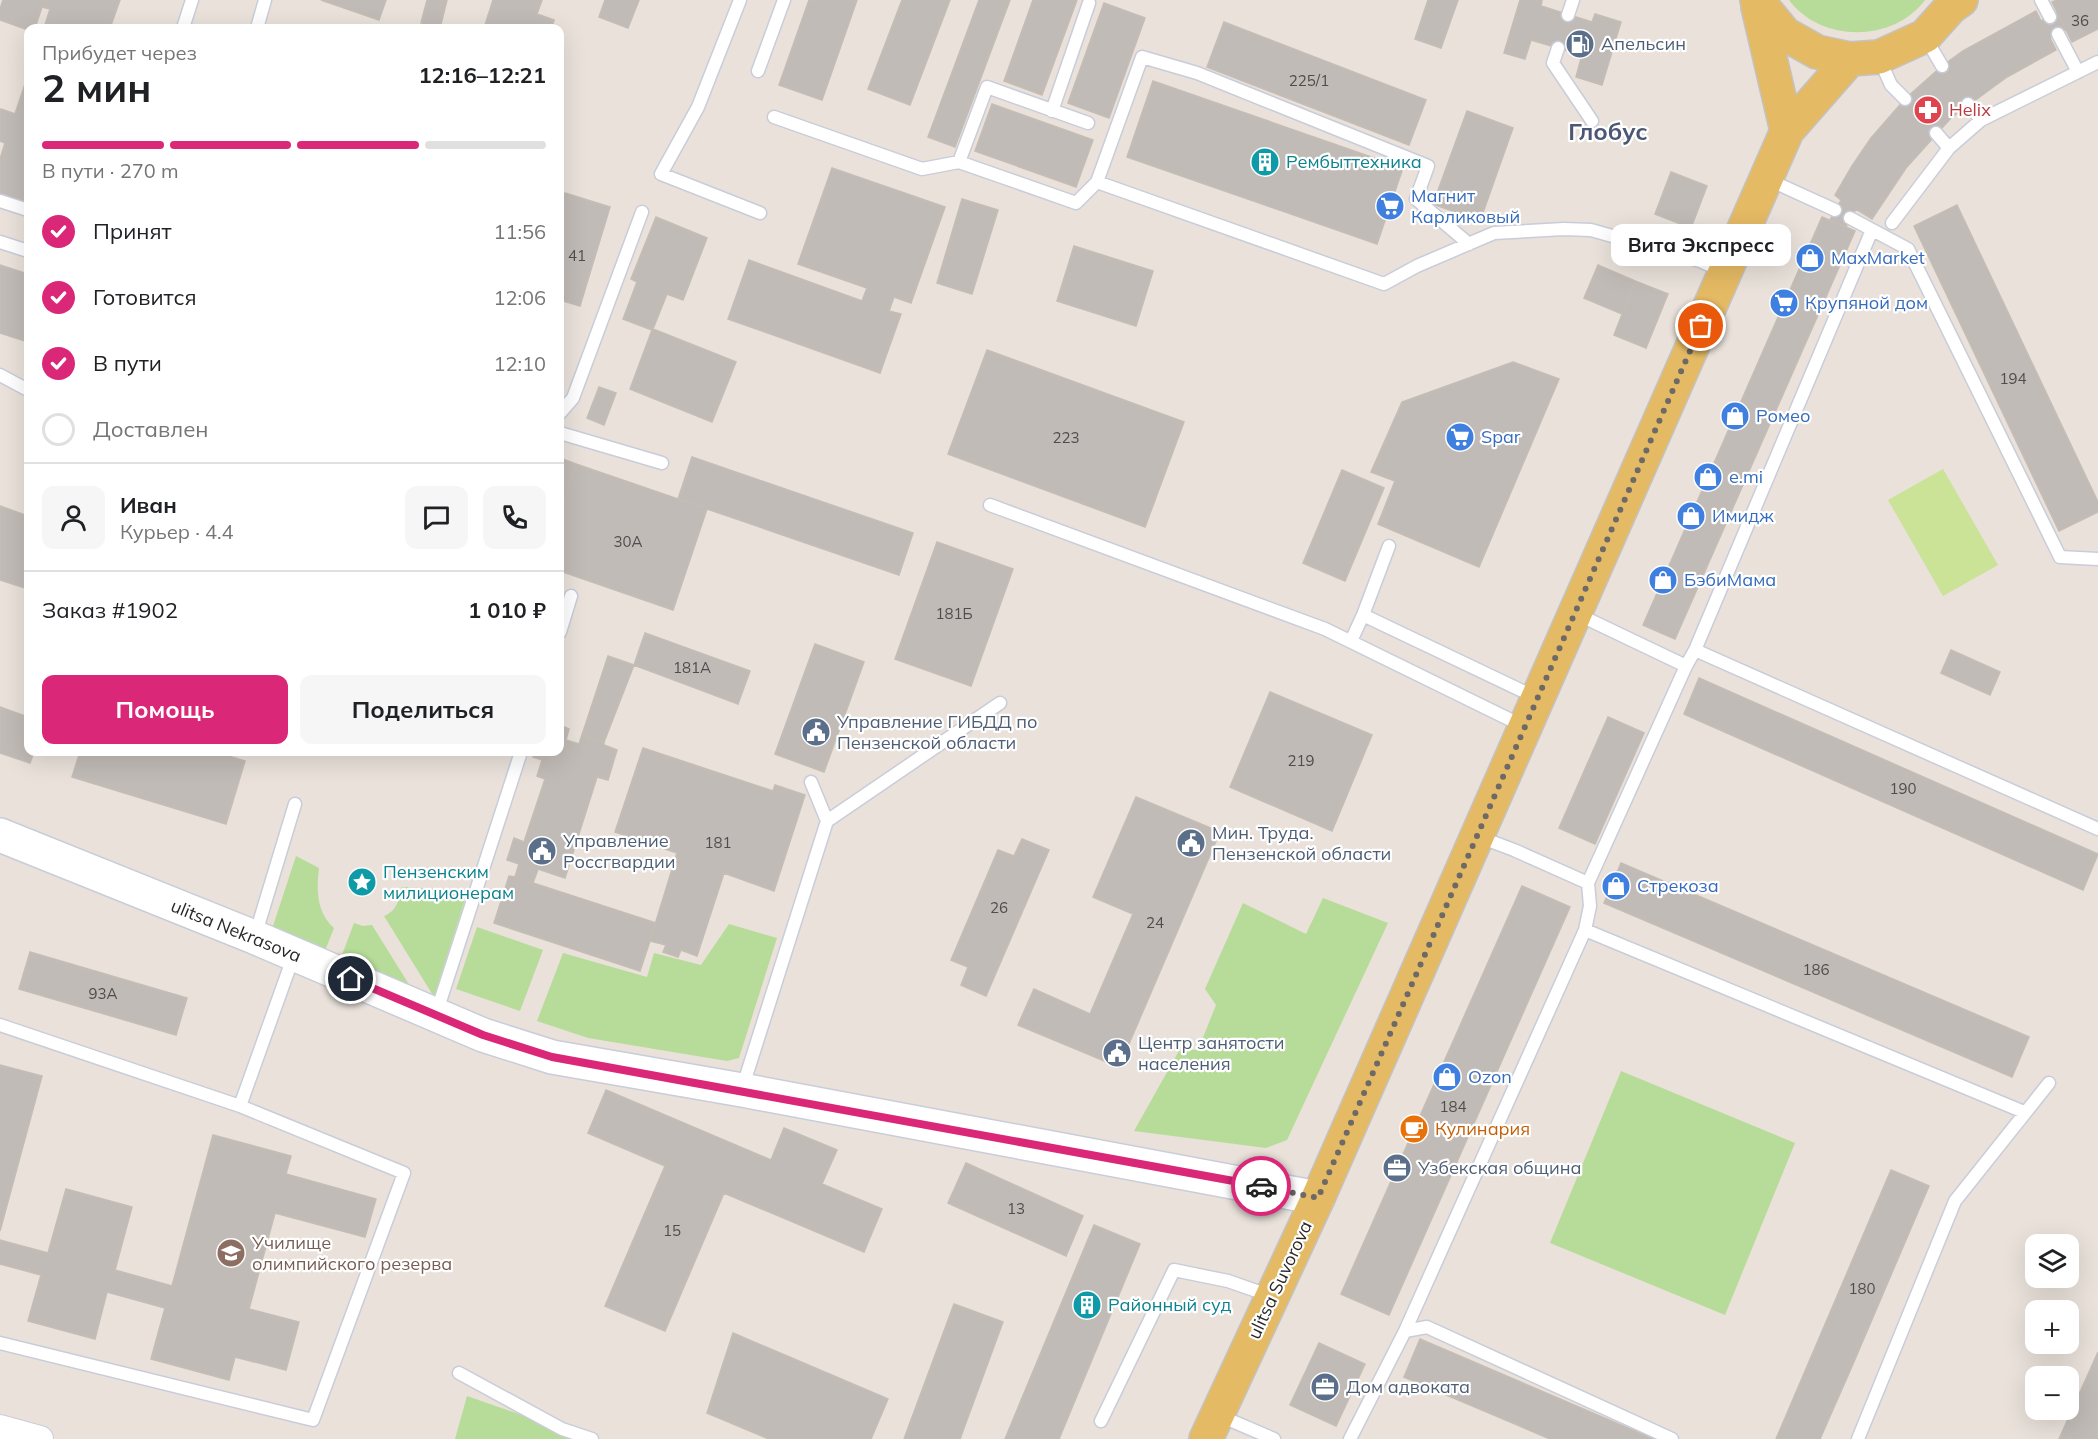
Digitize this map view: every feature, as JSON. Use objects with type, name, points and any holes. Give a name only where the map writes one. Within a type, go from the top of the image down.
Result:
[{"type":"main road","points":[[1757,0],[1785,34],[1817,52],[1864,58],[1924,36],[1955,2]]},
{"type":"main road","points":[[1757,0],[1787,130]]},
{"type":"main road","name":"ulitsa Suvorova","points":[[1212,1427],[1318,1198],[1787,130],[1864,58]]},
{"type":"main road","name":"ulitsa Nekrasova","points":[[0,835],[254,937],[483,1035],[552,1057],[742,1090],[1318,1198]]},
{"type":"street","points":[[0,1428],[40,1439]]},
{"type":"lane","points":[[184,24],[192,0]]},
{"type":"lane","points":[[258,24],[265,0]]},
{"type":"lane","points":[[740,0],[698,107],[661,174],[760,213]]},
{"type":"lane","points":[[758,71],[784,0]]},
{"type":"lane","points":[[1568,15],[1573,0]]},
{"type":"lane","points":[[2041,0],[2050,17]]},
{"type":"lane","points":[[1052,111],[1089,3]]},
{"type":"lane","points":[[2058,34],[2078,72]]},
{"type":"lane","points":[[1924,36],[1942,66]]},
{"type":"lane","points":[[1558,48],[1553,63],[1592,121]]},
{"type":"lane","points":[[774,117],[922,169],[959,162],[1076,203],[1097,182],[1142,57],[1197,73],[1428,166],[1416,199],[1469,244]]},
{"type":"lane","points":[[1864,58],[1905,99]]},
{"type":"lane","points":[[1892,223],[1949,148],[1981,120],[2098,62]]},
{"type":"lane","points":[[959,162],[987,87],[1088,123]]},
{"type":"lane","points":[[1968,104],[1981,120]]},
{"type":"lane","points":[[1936,133],[1949,148]]},
{"type":"lane","points":[[1766,178],[1835,210]]},
{"type":"lane","points":[[1097,182],[1384,284],[1417,266],[1494,233],[1591,230],[1700,261],[1724,272]]},
{"type":"lane","points":[[0,201],[24,209]]},
{"type":"lane","points":[[564,408],[573,398],[642,212]]},
{"type":"lane","points":[[1850,218],[1908,249],[2060,557],[2098,559]]},
{"type":"lane","points":[[1350,1439],[1405,1331],[1585,930],[1590,906],[1588,883],[1695,650],[1872,230]]},
{"type":"lane","points":[[0,242],[24,250]]},
{"type":"lane","points":[[0,375],[24,388]]},
{"type":"lane","points":[[564,434],[662,463]]},
{"type":"lane","points":[[990,505],[1325,629],[1530,712]]},
{"type":"lane","points":[[1351,641],[1389,546]]},
{"type":"lane","points":[[564,610],[571,596]]},
{"type":"lane","points":[[1574,613],[1686,666]]},
{"type":"lane","points":[[1363,615],[1530,712]]},
{"type":"lane","points":[[1695,650],[2098,829]]},
{"type":"lane","points":[[742,1090],[827,821],[1000,703]]},
{"type":"lane","points":[[436,1015],[520,756]]},
{"type":"lane","points":[[811,782],[827,821]]},
{"type":"lane","points":[[254,937],[295,804]]},
{"type":"lane","points":[[1476,836],[1588,883]]},
{"type":"lane","points":[[1585,930],[2024,1112]]},
{"type":"lane","points":[[240,1106],[294,954]]},
{"type":"lane","points":[[0,1025],[240,1106],[404,1173],[313,1420],[0,1343]]},
{"type":"lane","points":[[1858,1439],[1955,1201],[2049,1083]]},
{"type":"lane","points":[[1101,1421],[1174,1270],[1228,1281],[1272,1297]]},
{"type":"lane","points":[[1405,1331],[1428,1327],[1672,1439]]},
{"type":"lane","points":[[459,1373],[562,1429],[592,1439]]},
{"type":"lane","points":[[1212,1427],[1274,1439]]},
{"type":"green space","points":[[1789,0],[1925,0],[1911,14],[1895,24],[1876,30],[1857,32],[1838,30],[1819,24],[1803,14]]},
{"type":"green space","points":[[1943,469],[1998,565],[1943,596],[1888,500]]},
{"type":"green space","points":[[296,856],[319,868],[318,885],[321,909],[334,928],[323,956],[271,932]]},
{"type":"green space","points":[[402,887],[464,890],[464,903],[434,997],[384,916],[395,908]]},
{"type":"green space","points":[[1323,898],[1388,923],[1287,1140],[1266,1148],[1134,1131],[1180,1049],[1198,1050],[1216,1005],[1205,989],[1243,903],[1306,934]]},
{"type":"green space","points":[[354,923],[363,926],[372,925],[418,999],[339,963]]},
{"type":"green space","points":[[729,924],[777,938],[739,1058],[727,1061],[588,1038],[537,1021],[563,953],[647,977],[654,953],[701,965]]},
{"type":"green space","points":[[477,927],[543,950],[520,1011],[456,989]]},
{"type":"green space","points":[[1621,1071],[1795,1143],[1725,1315],[1550,1243]]},
{"type":"green space","points":[[467,1396],[562,1429],[583,1439],[455,1439]]},
{"type":"building","points":[[3,0],[120,0],[111,24],[45,24],[50,9],[42,7],[36,24],[24,24],[24,29],[0,20]]},
{"type":"building","points":[[321,0],[386,0],[379,20]]},
{"type":"building","points":[[427,0],[447,0],[441,24],[421,23]]},
{"type":"building","points":[[493,0],[542,0],[537,14],[554,20],[553,24],[485,24]]},
{"type":"building","points":[[605,0],[639,0],[628,28],[599,17]]},
{"type":"building","points":[[809,0],[857,0],[822,100],[779,85]]},
{"type":"building","points":[[902,0],[950,0],[910,105],[868,89]]},
{"type":"building","points":[[979,0],[1010,0],[955,147],[928,137]]},
{"type":"building","points":[[1033,0],[1077,0],[1042,95],[1004,81]]},
{"type":"building","points":[[1428,0],[1458,0],[1441,48],[1415,39]]},
{"type":"building","name":"Апельсин","points":[[1520,0],[1542,0],[1541,6],[1592,22],[1595,14],[1621,22],[1602,85],[1576,77],[1582,55],[1531,40],[1525,59],[1504,53]]},
{"type":"building","points":[[2098,0],[2098,29],[2072,42],[2052,2]]},
{"type":"building","points":[[1104,3],[1145,18],[1109,118],[1068,103]]},
{"type":"building","points":[[2036,11],[2041,21],[2057,13],[2066,30],[2050,38],[2056,50],[2007,77],[1951,118],[1906,168],[1872,219],[1856,209],[1846,227],[1830,220],[1841,200],[1835,195],[1852,166],[1871,138],[1905,99],[1942,66],[1963,51]]},
{"type":"building","points":[[1224,22],[1426,100],[1409,145],[1207,67]]},
{"type":"building","name":"Рембыттехника","points":[[1153,81],[1403,168],[1377,244],[1127,157]]},
{"type":"building","points":[[24,87],[24,205],[0,197],[0,159],[5,143],[0,141],[0,112],[1,109],[15,114]]},
{"type":"building","points":[[992,104],[1093,140],[1076,187],[975,151]]},
{"type":"building","points":[[1467,111],[1513,128],[1480,221],[1433,204]]},
{"type":"building","points":[[832,168],[945,207],[911,303],[894,297],[889,311],[901,314],[880,373],[728,319],[749,260],[862,301],[867,288],[798,264]]},
{"type":"building","points":[[1671,172],[1707,186],[1691,228],[1655,214]]},
{"type":"building","points":[[565,193],[610,207],[580,306],[564,301]]},
{"type":"building","points":[[962,199],[998,210],[972,294],[937,283]]},
{"type":"building","points":[[1957,205],[2098,502],[2098,512],[2059,531],[1914,226]]},
{"type":"building","points":[[656,217],[707,238],[683,300],[667,294],[653,329],[736,362],[712,422],[630,389],[652,330],[623,319],[637,282],[631,279]]},
{"type":"building","points":[[1822,217],[1855,231],[1675,639],[1643,625]]},
{"type":"building","points":[[1074,246],[1153,271],[1136,326],[1057,301]]},
{"type":"building","points":[[0,265],[24,273],[24,341],[0,333]]},
{"type":"building","points":[[1598,265],[1635,281],[1622,314],[1584,298]]},
{"type":"building","points":[[1635,281],[1668,294],[1646,348],[1614,335]]},
{"type":"building","points":[[987,350],[1184,422],[1145,527],[948,454]]},
{"type":"building","name":"Spar","points":[[1513,362],[1559,379],[1479,567],[1378,524],[1395,481],[1371,472],[1402,402]]},
{"type":"building","points":[[599,387],[616,393],[604,425],[587,418]]},
{"type":"building","points":[[692,457],[913,533],[899,575],[678,499]]},
{"type":"building","points":[[564,460],[576,464],[564,501]]},
{"type":"building","points":[[576,464],[707,509],[673,610],[564,572],[564,501]]},
{"type":"building","points":[[1342,470],[1384,488],[1345,581],[1303,563]]},
{"type":"building","points":[[0,506],[24,515],[24,588],[0,580]]},
{"type":"building","points":[[937,542],[1013,569],[971,686],[895,659]]},
{"type":"building","points":[[645,633],[750,671],[738,704],[634,665]]},
{"type":"building","points":[[815,644],[864,662],[824,772],[775,754]]},
{"type":"building","points":[[1951,650],[2000,672],[1990,695],[1941,673]]},
{"type":"building","points":[[608,656],[634,665],[604,742],[582,735]]},
{"type":"building","points":[[1699,678],[2098,854],[2083,890],[1684,714]]},
{"type":"building","points":[[1270,692],[1372,735],[1332,831],[1230,787]]},
{"type":"building","points":[[0,707],[24,716],[24,756],[33,756],[30,763],[0,753]]},
{"type":"building","points":[[1608,717],[1644,733],[1595,844],[1559,828]]},
{"type":"building","name":"Управление Россгвардии","points":[[564,727],[569,729],[566,740],[579,744],[582,735],[604,742],[604,745],[617,750],[608,780],[597,777],[565,878],[538,869],[533,883],[656,923],[640,971],[494,923],[509,876],[515,877],[519,864],[507,860],[514,838],[524,842],[545,779],[537,776],[542,760],[533,757],[564,756]]},
{"type":"building","points":[[643,748],[773,791],[775,785],[805,795],[774,891],[724,873],[697,956],[681,950],[678,957],[663,952],[666,945],[650,941],[677,853],[615,832]]},
{"type":"building","points":[[79,756],[229,756],[245,761],[226,824],[72,777]]},
{"type":"building","points":[[1136,797],[1220,832],[1119,1067],[1018,1025],[1034,989],[1090,1014],[1133,914],[1093,897]]},
{"type":"building","points":[[1022,839],[1049,850],[986,996],[961,985],[968,967],[951,960],[998,850],[1014,856]]},
{"type":"building","points":[[1621,863],[2029,1037],[2012,1077],[1604,903]]},
{"type":"building","points":[[1522,886],[1570,907],[1389,1315],[1341,1294]]},
{"type":"building","points":[[30,952],[187,998],[176,1035],[19,989]]},
{"type":"building","points":[[0,1065],[42,1076],[0,1231]]},
{"type":"building","points":[[606,1090],[771,1160],[784,1128],[837,1150],[822,1184],[882,1209],[864,1252],[724,1193],[665,1331],[605,1306],[665,1166],[588,1133]]},
{"type":"building","points":[[213,1135],[291,1156],[286,1174],[376,1199],[365,1237],[275,1213],[249,1309],[299,1322],[286,1370],[235,1357],[229,1380],[151,1359],[165,1308],[107,1292],[95,1339],[28,1321],[41,1275],[0,1264],[0,1240],[48,1253],[66,1189],[132,1207],[115,1270],[172,1286]]},
{"type":"building","points":[[966,1163],[1083,1216],[1066,1256],[948,1203]]},
{"type":"building","points":[[1891,1170],[1929,1186],[1853,1364],[1820,1439],[1776,1439]]},
{"type":"building","name":"Районный суд","points":[[1094,1225],[1140,1244],[1059,1439],[1005,1439]]},
{"type":"building","points":[[954,1304],[1003,1322],[960,1439],[904,1439]]},
{"type":"building","points":[[733,1333],[888,1399],[871,1439],[769,1439],[707,1413]]},
{"type":"building","points":[[1420,1339],[1654,1439],[1550,1439],[1404,1377]]},
{"type":"building","points":[[1319,1343],[1365,1364],[1336,1426],[1290,1405]]},
{"type":"building","points":[[2098,1352],[2098,1439],[2059,1439],[2068,1420],[2079,1420],[2079,1394]]},
{"type":"way so far","points":[[1261,1186],[1318,1198],[1701,326]]},
{"type":"place","name":"Апельсин","points":[[1580,44]]},
{"type":"place","name":"Helix","points":[[1928,110]]},
{"type":"place","name":"Рембыттехника","points":[[1265,162]]},
{"type":"place","name":"Магнит Карликовый","points":[[1390,206]]},
{"type":"place","name":"MaxMarket","points":[[1810,258]]},
{"type":"place","name":"Крупяной дом","points":[[1784,303]]},
{"type":"place","name":"Вита Экспресс","points":[[1701,326]]},
{"type":"place","name":"Ромео","points":[[1735,416]]},
{"type":"place","name":"Spar","points":[[1460,437]]},
{"type":"place","name":"e.mi","points":[[1708,477]]},
{"type":"place","name":"Имидж","points":[[1691,516]]},
{"type":"place","name":"БэбиМама","points":[[1663,580]]},
{"type":"place","name":"Управление ГИБДД по Пензенской области","points":[[816,732]]},
{"type":"place","name":"Мин. Труда. Пензенской области","points":[[1191,843]]},
{"type":"place","name":"Управление Россгвардии","points":[[542,851]]},
{"type":"place","name":"Пензенским милиционерам","points":[[362,882]]},
{"type":"place","name":"Стрекоза","points":[[1616,886]]},
{"type":"place","name":"Центр занятости населения","points":[[1117,1053]]},
{"type":"place","name":"Ozon","points":[[1447,1077]]},
{"type":"place","name":"Кулинария","points":[[1414,1129]]},
{"type":"place","name":"Узбекская община","points":[[1397,1168]]},
{"type":"place","name":"Училище олимпийского резерва","points":[[231,1253]]},
{"type":"place","name":"Районный суд","points":[[1087,1305]]},
{"type":"place","name":"Дом адвоката","points":[[1325,1387]]},
{"type":"district","name":"Глобус","points":[[1608,132]]},
{"type":"route","points":[[351,979],[483,1035],[552,1057],[1261,1186]]}]
